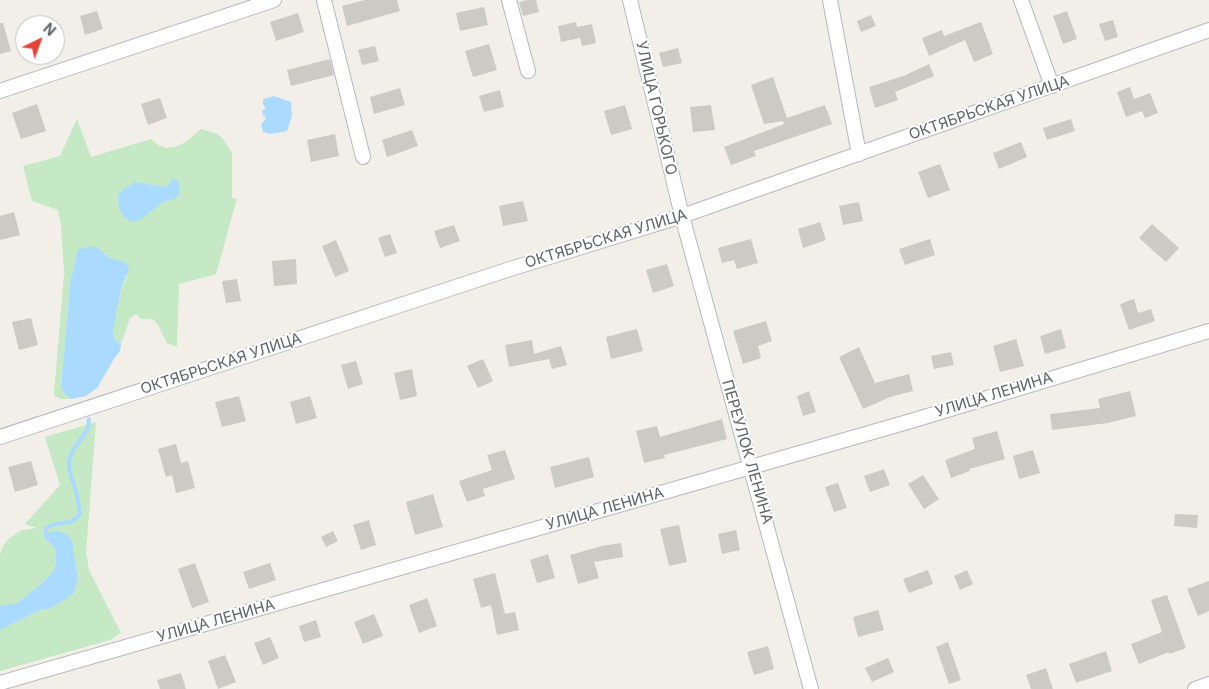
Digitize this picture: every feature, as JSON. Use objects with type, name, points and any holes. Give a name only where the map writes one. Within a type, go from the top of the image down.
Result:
[{"type":"street","points":[[0,90],[274,0]]},
{"type":"street","points":[[324,0],[363,157]]},
{"type":"street","points":[[509,0],[528,71]]},
{"type":"street","name":"УЛИЦА ГОРЬКОГО","points":[[630,0],[682,216]]},
{"type":"street","points":[[830,0],[859,154]]},
{"type":"street","points":[[1021,0],[1052,86]]},
{"type":"street","name":"ОКТЯБРЬСКАЯ УЛИЦА","points":[[0,437],[498,273],[682,216],[1209,30]]},
{"type":"street","name":"ПЕРЕУЛОК ЛЕНИНА","points":[[682,216],[811,689]]},
{"type":"street","name":"УЛИЦА ЛЕНИНА","points":[[0,683],[752,467],[1209,331]]},
{"type":"street","points":[[1195,689],[1209,684]]},
{"type":"green space","points":[[77,119],[91,157],[151,139],[158,145],[166,148],[178,146],[201,129],[217,134],[223,139],[232,153],[232,198],[237,198],[216,274],[179,284],[177,347],[167,343],[153,319],[141,319],[136,314],[130,318],[121,344],[115,340],[113,332],[121,289],[127,276],[105,253],[70,284],[61,388],[71,399],[60,399],[54,395],[64,273],[58,210],[32,201],[23,166],[60,156]],"holes":[[[170,183],[170,201],[163,202],[132,222],[124,217],[119,209],[126,188],[132,185],[147,184],[165,187]]]},
{"type":"green space","points":[[96,422],[86,552],[89,570],[121,633],[110,640],[0,671],[0,630],[40,610],[51,608],[78,579],[72,540],[44,537],[55,549],[56,562],[54,571],[17,603],[0,606],[0,555],[3,546],[7,540],[22,530],[37,528],[25,524],[60,485],[45,437]]},
{"type":"water","points":[[274,96],[291,102],[292,116],[287,131],[270,134],[263,132],[261,125],[266,118],[262,111],[266,108],[263,104],[263,99]]},
{"type":"water","points":[[173,178],[178,181],[180,186],[179,194],[175,199],[163,202],[140,220],[132,222],[124,217],[119,209],[118,197],[120,192],[135,182],[165,187]]},
{"type":"water","points":[[96,247],[110,258],[125,262],[129,268],[121,289],[113,332],[115,340],[121,344],[120,351],[97,388],[86,396],[71,399],[61,388],[70,284],[78,250]]},
{"type":"water","points":[[57,531],[66,534],[72,540],[78,579],[73,594],[51,608],[40,610],[0,630],[0,606],[17,603],[54,571],[56,562],[55,549],[44,537],[46,533]]},
{"type":"building","points":[[365,0],[397,0],[400,11],[347,26],[342,6]]},
{"type":"building","points":[[536,0],[539,12],[523,16],[519,2]]},
{"type":"building","points":[[484,7],[488,25],[460,31],[456,13]]},
{"type":"building","points":[[97,11],[103,29],[85,35],[80,16]]},
{"type":"building","points":[[1067,11],[1077,39],[1063,44],[1053,16]]},
{"type":"building","points":[[298,13],[304,32],[276,41],[270,22]]},
{"type":"building","points":[[871,15],[876,26],[861,32],[857,21]]},
{"type":"building","points":[[1113,20],[1118,37],[1105,41],[1099,24]]},
{"type":"building","points":[[576,22],[577,27],[592,24],[596,43],[582,46],[580,38],[561,42],[558,26]]},
{"type":"building","points":[[981,22],[993,54],[974,62],[965,40],[929,56],[922,38],[942,30],[944,36]]},
{"type":"building","points":[[0,23],[3,23],[11,51],[0,54]]},
{"type":"building","points":[[489,44],[497,70],[473,77],[465,51]]},
{"type":"building","points":[[375,46],[379,61],[362,65],[358,50]]},
{"type":"building","points":[[678,48],[682,63],[663,67],[659,53]]},
{"type":"building","points":[[330,59],[334,75],[291,86],[287,70]]},
{"type":"building","points":[[929,64],[934,76],[895,92],[898,100],[875,108],[869,87],[906,75]]},
{"type":"building","points":[[773,77],[787,118],[825,105],[832,124],[754,151],[756,156],[731,165],[724,147],[784,124],[783,121],[764,124],[751,85]]},
{"type":"building","points":[[1130,87],[1134,99],[1150,93],[1158,113],[1145,118],[1142,111],[1126,117],[1117,92]]},
{"type":"building","points":[[400,88],[405,105],[374,114],[370,97]]},
{"type":"building","points":[[500,90],[504,107],[484,112],[479,96]]},
{"type":"building","points":[[160,98],[167,118],[148,125],[141,104]]},
{"type":"building","points":[[37,104],[46,131],[21,139],[12,113]]},
{"type":"building","points":[[625,105],[632,129],[611,135],[604,111]]},
{"type":"building","points":[[711,105],[715,130],[693,132],[690,107]]},
{"type":"building","points":[[1071,119],[1075,131],[1047,140],[1043,128]]},
{"type":"building","points":[[412,130],[418,146],[387,157],[382,140]]},
{"type":"building","points":[[335,134],[339,156],[311,162],[307,140]]},
{"type":"building","points":[[1021,142],[1027,157],[999,169],[993,153]]},
{"type":"building","points":[[940,164],[950,190],[928,198],[918,172]]},
{"type":"building","points":[[523,201],[528,221],[503,226],[499,206]]},
{"type":"building","points":[[859,202],[863,221],[843,225],[839,206]]},
{"type":"building","points":[[14,212],[20,235],[0,240],[0,216]]},
{"type":"building","points":[[820,222],[826,240],[803,248],[798,229]]},
{"type":"building","points":[[1152,224],[1179,248],[1166,262],[1139,238]]},
{"type":"building","points":[[454,225],[460,241],[440,248],[434,231]]},
{"type":"building","points":[[390,234],[397,253],[385,257],[378,238]]},
{"type":"building","points":[[751,239],[758,263],[737,269],[734,260],[722,263],[718,248]]},
{"type":"building","points":[[930,239],[935,255],[905,265],[899,249]]},
{"type":"building","points":[[336,240],[349,271],[335,277],[322,246]]},
{"type":"building","points":[[296,259],[297,284],[274,286],[272,261]]},
{"type":"building","points":[[667,264],[674,286],[653,293],[646,270]]},
{"type":"building","points":[[237,279],[241,301],[226,303],[222,281]]},
{"type":"building","points":[[1134,299],[1138,313],[1151,309],[1155,321],[1129,330],[1120,304]]},
{"type":"building","points":[[31,318],[38,345],[19,350],[12,322]]},
{"type":"building","points":[[766,321],[772,341],[758,346],[761,358],[743,364],[733,331]]},
{"type":"building","points":[[637,329],[643,351],[611,359],[606,337]]},
{"type":"building","points":[[1061,329],[1066,348],[1045,354],[1040,336]]},
{"type":"building","points":[[1016,339],[1024,366],[1000,372],[993,346]]},
{"type":"building","points":[[532,340],[534,354],[561,346],[567,365],[552,369],[549,359],[509,367],[505,345]]},
{"type":"building","points":[[859,347],[875,383],[909,374],[913,391],[890,397],[863,409],[839,357]]},
{"type":"building","points":[[951,352],[954,365],[934,369],[931,356]]},
{"type":"building","points":[[483,359],[493,381],[478,388],[467,366]]},
{"type":"building","points":[[356,361],[363,384],[348,389],[341,365]]},
{"type":"building","points":[[412,369],[417,396],[400,400],[394,373]]},
{"type":"building","points":[[809,391],[816,412],[803,416],[797,396]]},
{"type":"building","points":[[1130,391],[1136,416],[1108,423],[1052,430],[1050,414],[1100,408],[1098,399]]},
{"type":"building","points":[[239,396],[246,421],[222,427],[215,402]]},
{"type":"building","points":[[310,396],[317,418],[296,424],[290,402]]},
{"type":"building","points":[[722,419],[727,439],[664,455],[665,458],[644,463],[636,431],[657,426],[660,437]]},
{"type":"building","points":[[997,431],[1005,459],[969,469],[970,471],[951,478],[945,460],[975,449],[972,438]]},
{"type":"building","points":[[176,444],[181,463],[188,461],[195,488],[176,493],[172,475],[166,477],[158,449]]},
{"type":"building","points":[[505,450],[515,479],[483,489],[485,496],[467,502],[459,481],[492,470],[487,455]]},
{"type":"building","points":[[1033,450],[1040,473],[1019,479],[1013,456]]},
{"type":"building","points":[[589,457],[594,477],[555,488],[550,467]]},
{"type":"building","points":[[31,461],[38,485],[15,492],[8,467]]},
{"type":"building","points":[[884,469],[890,485],[870,492],[864,476]]},
{"type":"building","points":[[923,475],[939,499],[924,509],[908,484]]},
{"type":"building","points":[[838,483],[847,508],[834,512],[825,487]]},
{"type":"building","points":[[433,494],[443,527],[415,535],[406,502]]},
{"type":"building","points":[[1175,514],[1198,515],[1197,528],[1174,526]]},
{"type":"building","points":[[369,520],[376,545],[361,550],[353,525]]},
{"type":"building","points":[[679,525],[687,562],[669,566],[660,529]]},
{"type":"building","points":[[736,530],[740,550],[722,554],[718,534]]},
{"type":"building","points":[[333,531],[338,541],[326,547],[321,537]]},
{"type":"building","points":[[621,543],[623,557],[594,562],[599,578],[578,584],[570,555]]},
{"type":"building","points":[[548,554],[555,578],[537,583],[530,560]]},
{"type":"building","points":[[195,563],[209,602],[192,608],[178,569]]},
{"type":"building","points":[[270,563],[276,580],[249,589],[243,572]]},
{"type":"building","points":[[928,570],[933,584],[909,593],[903,579]]},
{"type":"building","points":[[967,570],[973,584],[960,590],[954,576]]},
{"type":"building","points":[[495,573],[505,614],[515,612],[519,630],[497,635],[491,605],[481,608],[473,579]]},
{"type":"building","points":[[1209,581],[1209,611],[1198,616],[1187,589]]},
{"type":"building","points":[[1167,595],[1186,648],[1169,654],[1169,652],[1139,664],[1131,644],[1162,632],[1151,600]]},
{"type":"building","points":[[427,598],[437,626],[419,633],[409,605]]},
{"type":"building","points":[[878,610],[884,630],[858,637],[853,617]]},
{"type":"building","points":[[374,614],[383,636],[363,644],[354,622]]},
{"type":"building","points":[[316,620],[321,637],[304,642],[299,626]]},
{"type":"building","points":[[270,637],[279,658],[263,665],[254,643]]},
{"type":"building","points":[[948,642],[961,680],[949,684],[936,647]]},
{"type":"building","points":[[768,646],[774,669],[754,675],[747,652]]},
{"type":"building","points":[[1106,651],[1112,671],[1076,683],[1069,664]]},
{"type":"building","points":[[225,655],[236,682],[218,689],[208,661]]},
{"type":"building","points":[[888,658],[894,672],[872,682],[865,668]]},
{"type":"building","points":[[1046,668],[1053,689],[1031,689],[1026,675]]},
{"type":"building","points":[[181,673],[186,689],[160,689],[157,680]]},
{"type":"waterway","points":[[46,533],[46,528],[56,524],[71,522],[80,514],[77,495],[69,469],[69,460],[73,450],[88,429],[89,419]]}]
